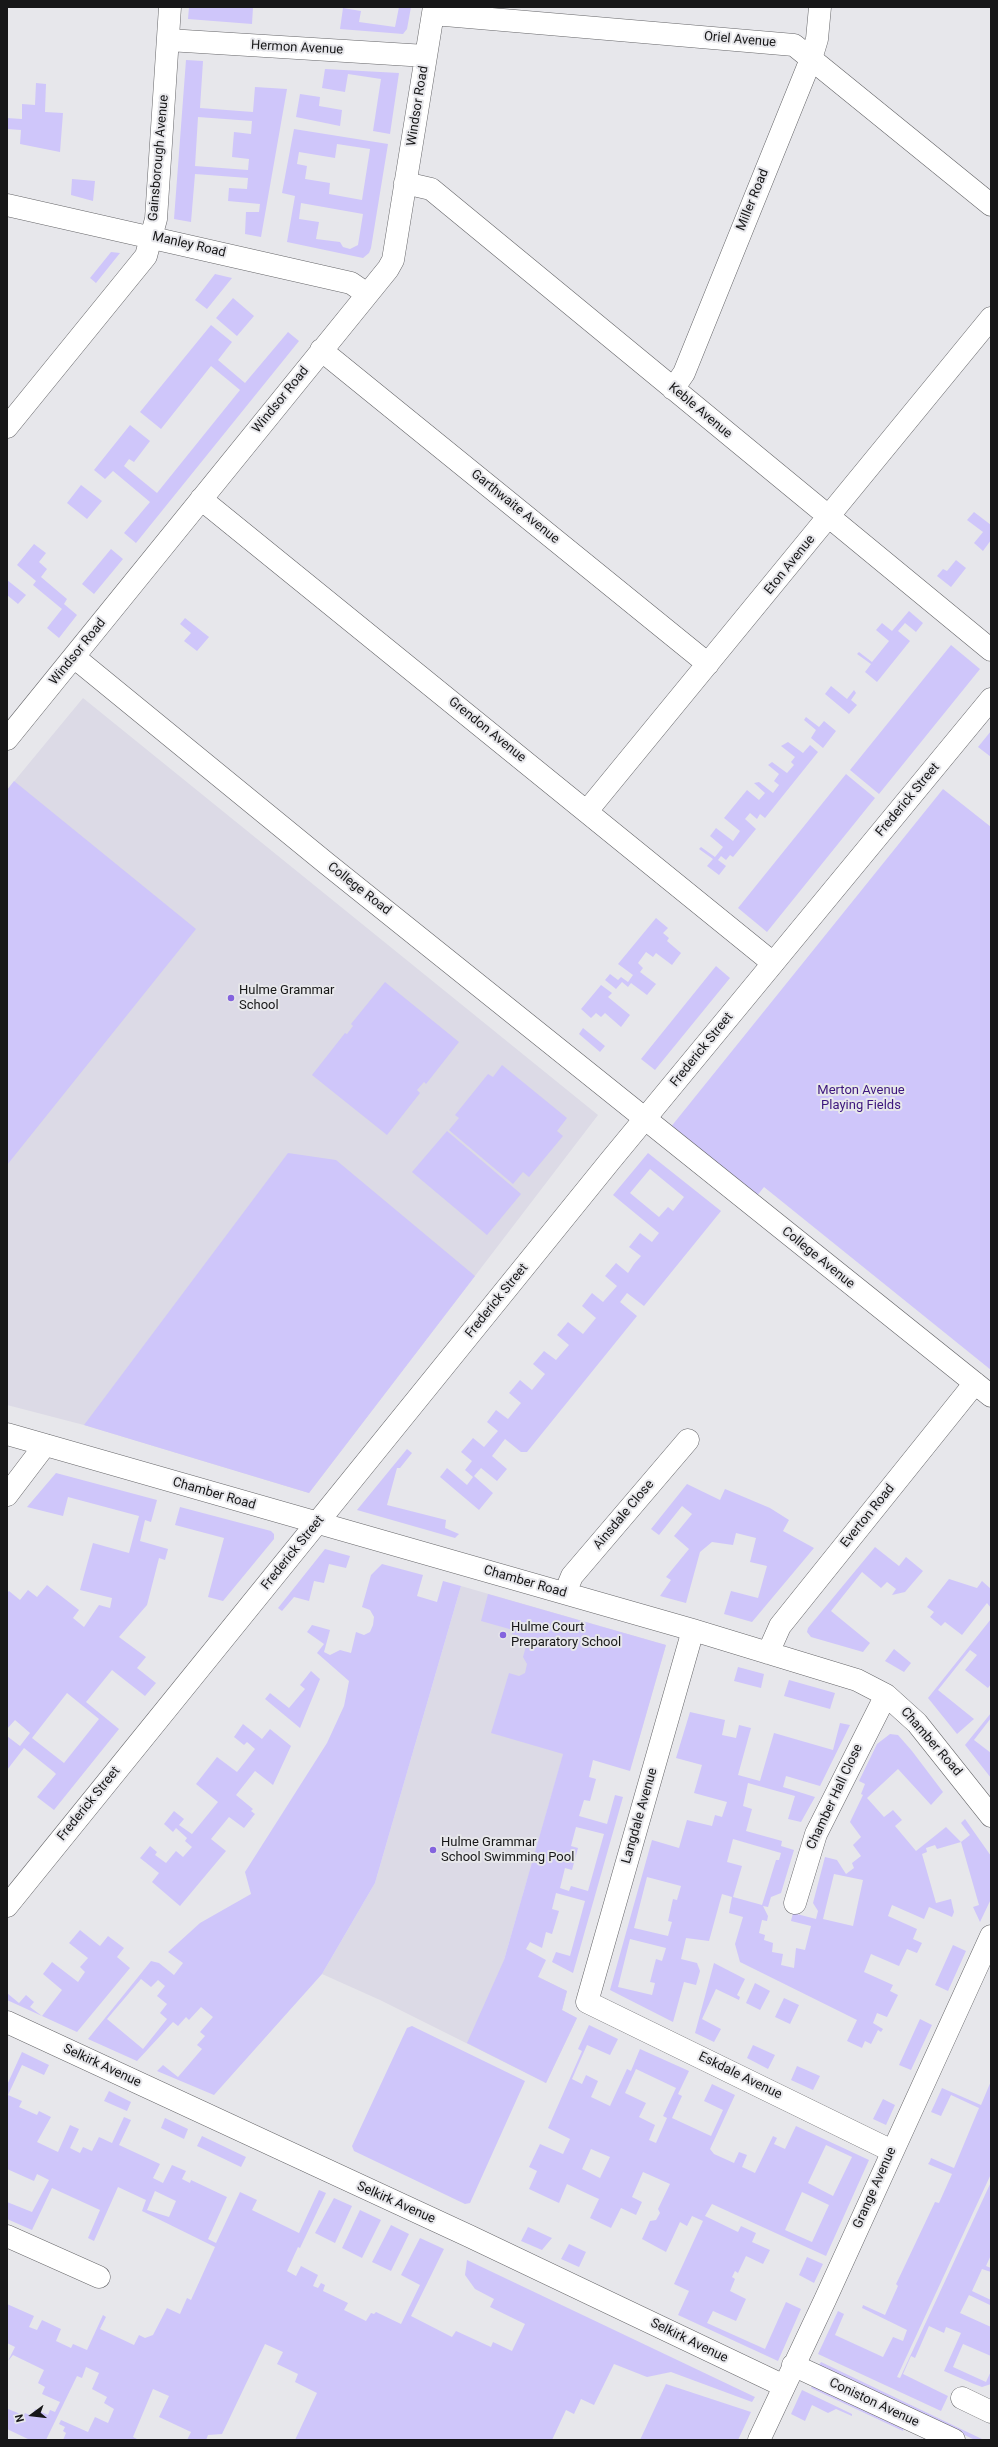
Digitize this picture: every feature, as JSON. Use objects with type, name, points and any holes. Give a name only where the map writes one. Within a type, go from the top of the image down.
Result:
[{"type":"street","name":"Gainsborough Avenue","points":[[7,427],[146,256],[156,219],[170,7]]},
{"type":"street","name":"Miller Road","points":[[673,389],[684,373],[811,59],[817,39],[820,7]]},
{"type":"street","name":"Oriel Avenue","points":[[434,10],[794,45],[991,205]]},
{"type":"street","name":"Windsor Road","points":[[7,739],[394,260],[405,183],[434,10]]},
{"type":"street","name":"Hermon Avenue","points":[[168,40],[426,56]]},
{"type":"street","name":"Keble Avenue","points":[[405,183],[431,189],[828,518],[991,650]]},
{"type":"street","name":"Manley Road","points":[[7,205],[152,236],[351,283],[367,294]]},
{"type":"street","name":"Eton Avenue","points":[[587,811],[991,318]]},
{"type":"street","name":"Garthwaite Avenue","points":[[322,350],[708,664]]},
{"type":"street","name":"Grendon Avenue","points":[[201,498],[773,963]]},
{"type":"street","name":"College Road","points":[[74,657],[645,1119]]},
{"type":"street","name":"Frederick Street","points":[[7,1906],[645,1119],[991,699]]},
{"type":"street","name":"College Avenue","points":[[645,1119],[983,1390]]},
{"type":"street","name":"Everton Road","points":[[768,1653],[780,1626],[983,1390]]},
{"type":"street","name":"Chamber Road","points":[[7,1434],[693,1630],[857,1680],[886,1695],[917,1723],[991,1816]]},
{"type":"street","name":"Ainsdale Close","points":[[565,1593],[572,1576],[688,1440]]},
{"type":"street","points":[[7,1495],[45,1445]]},
{"type":"street","name":"Langdale Avenue","points":[[587,2002],[693,1630]]},
{"type":"street","name":"Chamber Hall Close","points":[[794,1903],[816,1834],[886,1695]]},
{"type":"street","name":"Grange Avenue","points":[[759,2440],[991,1936]]},
{"type":"street","name":"Eskdale Avenue","points":[[587,2002],[892,2151]]},
{"type":"street","name":"Selkirk Avenue","points":[[7,2022],[469,2236],[784,2386]]},
{"type":"street","points":[[7,2236],[99,2277]]},
{"type":"street","name":"Coniston Avenue","points":[[793,2365],[954,2440]]},
{"type":"street","points":[[962,2398],[991,2412]]},
{"type":"shaded area","name":"Hulme Grammar School","points":[[83,698],[598,1115],[309,1493],[84,1425],[7,1405],[7,790]]},
{"type":"shaded area","points":[[461,1586],[666,1645],[632,1763],[566,1745],[504,1960],[567,1991],[562,2010],[577,2018],[546,2083],[380,2000],[322,1974],[375,1883]]},
{"type":"green space","points":[[189,7],[253,7],[252,24],[188,19]]},
{"type":"green space","points":[[399,7],[411,7],[407,29],[403,34],[340,29],[343,8],[361,11],[359,22],[395,27]]},
{"type":"green space","points":[[186,60],[203,61],[200,108],[253,112],[255,87],[287,89],[261,237],[245,234],[246,212],[259,212],[260,204],[228,201],[229,188],[247,189],[248,178],[195,174],[191,222],[174,219]],"holes":[[[198,117],[252,121],[251,134],[234,132],[233,144],[232,157],[249,159],[248,170],[195,166]]]},
{"type":"green space","points":[[325,69],[399,73],[390,134],[373,131],[381,79],[348,74],[345,92],[322,88]]},
{"type":"green space","points":[[36,83],[46,84],[45,112],[63,113],[60,152],[20,144],[21,130],[7,129],[7,118],[22,119],[22,104],[35,105]]},
{"type":"green space","points":[[300,94],[320,97],[319,106],[342,110],[340,126],[296,117]]},
{"type":"green space","points":[[294,129],[388,144],[371,248],[369,253],[363,258],[287,242],[295,196],[282,193]],"holes":[[[337,144],[370,149],[362,200],[329,194],[330,183],[305,179],[307,166],[297,164],[299,152],[335,158]],[[301,203],[363,214],[358,245],[350,249],[343,247],[340,242],[316,239],[319,222],[299,219]]]},
{"type":"green space","points":[[72,179],[95,181],[93,201],[71,195]]},
{"type":"green space","points":[[111,252],[120,253],[96,283],[90,278]]},
{"type":"green space","points":[[215,274],[232,278],[207,309],[195,300]]},
{"type":"green space","points":[[233,298],[254,316],[237,336],[216,318]]},
{"type":"green space","points":[[211,325],[232,342],[218,360],[245,383],[288,332],[299,341],[136,543],[124,533],[150,502],[113,471],[105,479],[94,470],[130,425],[150,441],[134,462],[129,459],[124,466],[157,493],[240,390],[211,366],[161,429],[140,412]]},
{"type":"green space","points":[[81,485],[102,501],[87,519],[67,503]]},
{"type":"green space","points":[[974,512],[991,525],[991,540],[983,551],[974,543],[983,532],[967,520]]},
{"type":"green space","points":[[34,544],[46,553],[39,562],[47,569],[41,577],[67,599],[64,604],[77,615],[59,638],[47,628],[62,609],[33,585],[36,581],[17,565]]},
{"type":"green space","points":[[111,549],[123,559],[94,594],[82,584]]},
{"type":"green space","points":[[956,560],[966,568],[951,587],[937,576],[943,569],[947,571]]},
{"type":"green space","points":[[7,580],[26,595],[18,604],[7,595]]},
{"type":"green space","points":[[909,611],[923,623],[916,632],[905,623],[898,631],[910,641],[877,682],[865,672],[871,664],[857,654],[859,652],[872,662],[889,641],[876,630],[882,623],[892,631]]},
{"type":"green space","points":[[185,618],[209,637],[197,651],[184,641],[191,633],[180,624]]},
{"type":"green space","points":[[951,645],[980,669],[879,794],[850,770]]},
{"type":"green space","points":[[831,686],[847,699],[854,690],[856,693],[851,700],[857,705],[849,714],[825,694]]},
{"type":"green space","points":[[806,717],[819,727],[824,721],[836,731],[823,748],[811,738],[816,730],[804,720]]},
{"type":"green space","points":[[991,731],[991,757],[978,747]]},
{"type":"green space","points":[[788,742],[803,753],[810,745],[818,752],[765,818],[760,814],[757,819],[750,813],[745,819],[756,829],[733,857],[730,855],[726,860],[721,856],[718,860],[726,866],[719,875],[707,866],[713,859],[699,849],[701,847],[715,857],[723,847],[710,836],[716,828],[733,841],[740,831],[724,818],[747,790],[759,800],[765,793],[754,783],[759,782],[773,793],[779,785],[774,781],[779,774],[768,765],[772,762],[787,773],[794,765],[791,762],[795,757],[781,746]]},
{"type":"green space","points":[[846,774],[875,798],[767,932],[738,908]]},
{"type":"green space","points":[[14,781],[196,929],[7,1165],[7,790]]},
{"type":"green space","name":"Merton Avenue Playing Fields","points":[[943,789],[991,827],[991,1370],[764,1187],[756,1197],[670,1128]]},
{"type":"green space","points":[[656,918],[668,928],[663,933],[669,938],[667,941],[681,953],[672,965],[656,953],[653,957],[646,952],[638,963],[643,968],[640,972],[656,984],[647,995],[631,983],[628,987],[622,982],[616,989],[605,980],[610,974],[618,980],[621,977],[628,982],[633,975],[618,964]]},
{"type":"green space","points":[[716,966],[730,978],[655,1070],[641,1059]]},
{"type":"green space","points":[[385,982],[459,1042],[426,1084],[424,1082],[417,1090],[420,1093],[387,1135],[312,1075],[345,1033],[347,1034],[353,1026],[351,1024]]},
{"type":"green space","points":[[601,985],[612,993],[608,997],[630,1015],[621,1027],[605,1013],[601,1017],[596,1013],[591,1018],[581,1009]]},
{"type":"green space","points":[[583,1028],[605,1046],[600,1052],[579,1034]]},
{"type":"green space","points":[[502,1065],[567,1118],[557,1131],[563,1136],[529,1177],[523,1172],[513,1184],[449,1130],[459,1118],[455,1115],[488,1074],[493,1077]]},
{"type":"green space","points":[[447,1131],[521,1194],[487,1235],[412,1172]]},
{"type":"green space","points":[[288,1153],[336,1160],[475,1276],[309,1493],[84,1425]]},
{"type":"green space","points":[[648,1153],[721,1211],[644,1306],[627,1293],[620,1302],[637,1316],[527,1452],[521,1452],[505,1439],[492,1456],[507,1469],[497,1481],[481,1468],[474,1476],[493,1493],[479,1510],[440,1477],[447,1468],[467,1485],[473,1477],[465,1470],[472,1461],[461,1452],[473,1438],[484,1447],[498,1431],[487,1422],[496,1410],[508,1419],[521,1403],[509,1393],[520,1380],[532,1390],[545,1374],[533,1364],[544,1351],[556,1360],[569,1345],[557,1335],[568,1322],[583,1334],[596,1318],[582,1306],[592,1293],[603,1302],[617,1286],[605,1276],[616,1263],[628,1273],[641,1256],[629,1247],[640,1233],[652,1242],[659,1233],[613,1195]],"holes":[[[650,1169],[684,1197],[673,1211],[668,1207],[659,1217],[630,1193]]]},
{"type":"green space","points":[[407,1449],[412,1453],[400,1468],[397,1468],[387,1505],[446,1520],[445,1528],[459,1534],[455,1538],[357,1510]]},
{"type":"green space","points":[[56,1473],[157,1500],[151,1522],[145,1520],[140,1541],[168,1549],[165,1560],[159,1558],[147,1605],[119,1637],[146,1657],[137,1668],[156,1683],[145,1696],[112,1670],[86,1702],[119,1729],[54,1810],[37,1797],[56,1774],[54,1772],[24,1748],[7,1770],[7,1736],[20,1746],[30,1733],[15,1720],[7,1729],[7,1593],[9,1591],[20,1600],[28,1590],[37,1597],[47,1585],[79,1610],[73,1618],[84,1627],[99,1605],[110,1608],[112,1598],[80,1590],[93,1543],[129,1553],[139,1516],[68,1497],[63,1516],[27,1507]],"holes":[[[67,1693],[99,1719],[64,1763],[32,1738]]]},
{"type":"green space","points":[[687,1484],[720,1500],[725,1489],[770,1508],[789,1520],[783,1531],[814,1548],[752,1622],[724,1614],[731,1591],[758,1598],[767,1566],[750,1562],[756,1538],[736,1533],[733,1545],[712,1542],[700,1552],[686,1603],[660,1596],[671,1580],[666,1577],[689,1549],[674,1536],[692,1514],[682,1506],[659,1535],[651,1529]]},
{"type":"green space","points":[[180,1507],[271,1531],[274,1534],[274,1539],[223,1601],[208,1597],[224,1538],[175,1525]]},
{"type":"green space","points":[[875,1547],[899,1566],[906,1557],[923,1571],[905,1592],[892,1595],[896,1589],[887,1582],[881,1588],[862,1572],[831,1611],[870,1643],[863,1652],[811,1637],[807,1632],[808,1628]]},
{"type":"green space","points":[[325,1549],[350,1556],[346,1568],[329,1564],[324,1583],[314,1581],[309,1601],[294,1597],[282,1611],[278,1608]]},
{"type":"green space","points":[[382,1564],[423,1575],[417,1596],[437,1602],[443,1581],[461,1586],[375,1883],[322,1974],[214,2095],[157,2071],[163,2065],[178,2077],[202,2049],[197,2045],[205,2036],[200,2032],[213,2017],[201,2007],[189,2020],[186,2017],[178,2026],[173,2022],[137,2061],[88,2039],[151,1961],[159,1963],[174,1975],[183,1963],[168,1952],[200,1923],[251,1894],[245,1872],[327,1743],[344,1706],[349,1681],[317,1653],[324,1644],[307,1632],[312,1625],[330,1630],[324,1652],[330,1655],[340,1650],[351,1653],[356,1632],[364,1635],[370,1632],[373,1625],[374,1617],[370,1610],[362,1607],[371,1575]],"holes":[[[141,1979],[151,1987],[158,1980],[165,1986],[157,1996],[167,2004],[160,2013],[167,2019],[143,2049],[107,2019]]]},
{"type":"green space","points":[[949,1579],[977,1588],[982,1581],[991,1589],[991,1608],[987,1603],[962,1635],[945,1622],[941,1626],[930,1617],[934,1612],[927,1607]]},
{"type":"green space","points":[[488,1594],[666,1645],[630,1771],[593,1760],[589,1777],[596,1779],[590,1801],[584,1800],[579,1816],[607,1824],[615,1795],[623,1797],[573,1973],[552,1962],[556,1952],[570,1956],[585,1901],[556,1893],[552,1909],[559,1911],[552,1934],[546,1932],[542,1948],[530,1942],[526,1949],[546,1960],[538,1977],[567,1991],[562,2010],[577,2018],[546,2083],[467,2043],[504,1960],[563,1754],[491,1733],[509,1673],[519,1676],[525,1673],[527,1664],[523,1657],[528,1639],[512,1634],[513,1630],[481,1621]],"holes":[[[576,1827],[604,1834],[588,1891],[571,1886],[569,1891],[560,1888],[565,1868],[572,1870],[578,1848],[571,1846]]]},
{"type":"green space","points":[[991,1619],[991,1684],[988,1688],[965,1670],[977,1655],[970,1650],[938,1690],[974,1719],[957,1734],[928,1698]]},
{"type":"green space","points":[[894,1649],[911,1663],[904,1672],[885,1661]]},
{"type":"green space","points":[[738,1667],[764,1674],[761,1688],[734,1681]]},
{"type":"green space","points":[[311,1671],[320,1679],[300,1728],[265,1699],[270,1693],[289,1708],[305,1689],[300,1685]]},
{"type":"green space","points":[[789,1680],[835,1693],[830,1709],[784,1696]]},
{"type":"green space","points":[[690,1712],[725,1720],[722,1735],[736,1738],[739,1725],[751,1728],[738,1775],[760,1781],[774,1733],[833,1750],[840,1723],[850,1725],[820,1786],[786,1776],[783,1787],[815,1797],[801,1822],[788,1819],[795,1796],[748,1783],[743,1806],[752,1809],[746,1831],[782,1841],[781,1846],[794,1850],[781,1893],[771,1897],[768,1907],[763,1906],[768,1916],[767,1921],[762,1920],[759,1933],[765,1935],[764,1940],[773,1943],[772,1952],[783,1954],[781,1965],[794,1968],[796,1948],[805,1950],[811,1926],[791,1921],[793,1913],[816,1919],[818,1911],[813,1903],[825,1857],[837,1860],[846,1874],[854,1868],[852,1863],[861,1856],[853,1845],[861,1837],[850,1822],[863,1795],[861,1794],[865,1784],[859,1781],[877,1744],[890,1734],[898,1735],[943,1792],[931,1805],[898,1769],[867,1798],[884,1817],[893,1810],[902,1820],[895,1826],[916,1851],[946,1827],[961,1842],[937,1849],[935,1845],[926,1848],[927,1852],[922,1854],[936,1903],[951,1899],[954,1912],[952,1917],[929,1907],[924,1919],[892,1905],[888,1916],[917,1929],[913,1939],[922,1943],[917,1953],[907,1949],[899,1966],[871,1954],[864,1972],[893,1985],[890,1991],[898,1995],[887,2017],[877,2013],[873,2023],[883,2029],[881,2032],[878,2030],[871,2044],[865,2041],[862,2048],[847,2041],[857,2020],[740,1962],[735,1944],[743,1917],[729,1913],[732,1897],[722,1894],[709,1941],[686,1938],[681,1959],[697,1963],[700,1971],[696,1985],[684,1982],[673,2022],[610,1990],[652,1840],[679,1848],[687,1820],[712,1826],[715,1815],[722,1817],[727,1802],[694,1793],[702,1765],[676,1758]],"holes":[[[733,1839],[781,1853],[779,1860],[776,1860],[762,1905],[733,1897],[742,1866],[727,1862]],[[834,1874],[863,1880],[853,1926],[823,1919]],[[647,1877],[681,1886],[677,1900],[673,1899],[668,1921],[672,1922],[668,1936],[634,1928]],[[630,1939],[666,1948],[662,1961],[656,1959],[650,1982],[655,1983],[652,1995],[618,1987]]]},
{"type":"green space","points":[[991,1713],[991,1718],[974,1740],[991,1753],[991,1778],[965,1745]]},
{"type":"green space","points":[[243,1724],[262,1739],[270,1729],[291,1746],[273,1785],[255,1771],[236,1795],[253,1809],[251,1811],[255,1814],[244,1828],[229,1817],[211,1839],[226,1851],[180,1906],[152,1882],[159,1873],[140,1858],[150,1846],[157,1852],[155,1855],[166,1863],[176,1851],[183,1857],[192,1847],[185,1841],[187,1838],[176,1828],[173,1832],[164,1824],[174,1811],[184,1819],[179,1825],[192,1834],[218,1802],[196,1784],[217,1757],[237,1772],[245,1762],[255,1749],[247,1742],[244,1745],[234,1737]]},
{"type":"green space","points":[[965,1819],[991,1856],[991,1899],[980,1922],[973,1907],[979,1905],[961,1842],[970,1835],[961,1823]]},
{"type":"green space","points":[[80,1930],[100,1946],[108,1936],[124,1948],[117,1957],[130,1968],[77,2032],[42,2016],[62,1990],[43,1974],[52,1962],[78,1982],[85,1972],[80,1967],[88,1958],[69,1943]]},
{"type":"green space","points":[[953,1945],[966,1951],[948,1991],[935,1985]]},
{"type":"green space","points":[[714,1963],[745,1979],[737,1995],[740,1997],[739,2000],[716,1989],[702,2019],[721,2029],[714,2042],[695,2033]]},
{"type":"green space","points":[[755,1983],[770,1991],[760,2010],[746,2003]]},
{"type":"green space","points":[[7,1993],[19,2003],[26,1995],[34,2002],[30,2007],[42,2016],[7,2000]]},
{"type":"green space","points":[[784,1998],[799,2005],[790,2024],[775,2017]]},
{"type":"green space","points":[[920,2019],[932,2025],[911,2070],[899,2065]]},
{"type":"green space","points":[[589,2025],[618,2039],[610,2055],[587,2045],[572,2079],[582,2084],[586,2075],[598,2081],[591,2097],[610,2106],[627,2069],[631,2071],[640,2049],[689,2071],[678,2094],[682,2096],[672,2118],[711,2136],[723,2110],[704,2101],[712,2084],[735,2095],[710,2149],[714,2154],[734,2163],[739,2152],[747,2155],[742,2167],[755,2173],[773,2136],[777,2138],[774,2144],[785,2149],[796,2126],[869,2160],[826,2256],[712,2204],[705,2216],[738,2232],[741,2226],[756,2233],[752,2242],[770,2250],[763,2264],[746,2256],[738,2273],[735,2271],[732,2277],[735,2279],[730,2291],[746,2299],[736,2321],[713,2311],[707,2323],[765,2349],[786,2302],[801,2309],[778,2361],[678,2315],[689,2291],[674,2284],[703,2221],[692,2216],[687,2226],[680,2222],[666,2252],[642,2239],[650,2221],[656,2220],[660,2213],[658,2209],[670,2184],[643,2172],[632,2197],[642,2202],[636,2215],[621,2208],[611,2228],[590,2218],[599,2199],[567,2184],[559,2203],[529,2189],[537,2171],[529,2167],[540,2144],[563,2154],[570,2139],[548,2128],[582,2051],[578,2049]],"holes":[[[636,2069],[676,2088],[663,2116],[667,2118],[656,2143],[649,2140],[655,2125],[639,2117],[646,2103],[625,2093]],[[826,2145],[852,2157],[833,2196],[808,2183]],[[591,2149],[610,2157],[600,2178],[582,2169]],[[802,2192],[829,2205],[812,2242],[785,2230]]]},
{"type":"green space","points":[[412,2026],[525,2081],[470,2203],[465,2204],[354,2151],[352,2146],[407,2028]]},
{"type":"green space","points":[[753,2045],[775,2055],[768,2069],[747,2058]]},
{"type":"green space","points":[[22,2052],[49,2065],[44,2075],[22,2065],[8,2095],[22,2101],[19,2107],[37,2115],[39,2111],[51,2117],[37,2142],[58,2152],[70,2125],[79,2129],[70,2148],[80,2153],[83,2147],[92,2151],[99,2137],[112,2143],[124,2117],[131,2120],[119,2145],[160,2164],[153,2178],[163,2183],[172,2165],[186,2171],[182,2179],[190,2183],[191,2180],[227,2197],[208,2239],[216,2243],[240,2192],[257,2200],[252,2210],[299,2233],[319,2190],[326,2193],[300,2248],[298,2247],[287,2271],[296,2276],[301,2266],[318,2275],[313,2286],[318,2288],[321,2283],[325,2285],[323,2291],[348,2303],[344,2310],[366,2321],[371,2313],[374,2314],[376,2312],[401,2324],[420,2285],[401,2275],[420,2238],[444,2249],[411,2316],[452,2337],[456,2331],[491,2347],[493,2342],[512,2351],[525,2324],[490,2307],[494,2299],[475,2289],[465,2275],[467,2260],[755,2397],[752,2402],[671,2372],[647,2377],[614,2364],[594,2405],[581,2399],[574,2414],[566,2410],[552,2440],[295,2440],[317,2393],[295,2382],[298,2374],[277,2364],[283,2352],[265,2344],[222,2434],[208,2435],[206,2440],[187,2440],[191,2432],[159,2417],[169,2396],[153,2389],[133,2437],[139,2440],[63,2440],[66,2433],[63,2431],[65,2427],[59,2424],[61,2420],[88,2432],[95,2417],[108,2423],[114,2409],[104,2403],[107,2397],[92,2389],[99,2373],[86,2367],[82,2378],[77,2376],[46,2440],[30,2440],[7,2429],[8,2409],[23,2415],[25,2413],[32,2416],[35,2409],[48,2415],[50,2410],[55,2412],[60,2402],[42,2394],[45,2387],[38,2383],[44,2370],[13,2355],[8,2361],[15,2347],[7,2343],[7,2304],[34,2316],[29,2327],[37,2330],[42,2320],[61,2329],[56,2341],[71,2348],[73,2344],[87,2350],[103,2315],[106,2317],[100,2329],[134,2345],[139,2335],[145,2338],[153,2335],[167,2308],[180,2314],[187,2298],[191,2300],[215,2247],[142,2211],[146,2200],[118,2187],[94,2241],[88,2238],[100,2210],[52,2188],[32,2230],[7,2219],[7,2202],[32,2212],[49,2180],[37,2174],[34,2181],[7,2169],[7,2085]],"holes":[[[155,2191],[176,2201],[169,2217],[147,2210]]]},
{"type":"green space","points":[[797,2066],[820,2076],[813,2090],[791,2080]]},
{"type":"green space","points":[[991,2081],[991,2174],[897,2377],[900,2378],[991,2182],[991,2255],[986,2266],[991,2268],[991,2272],[982,2269],[972,2291],[991,2300],[991,2303],[990,2305],[969,2295],[960,2313],[991,2327],[991,2356],[963,2344],[953,2367],[986,2382],[991,2371],[991,2384],[982,2387],[944,2371],[961,2333],[946,2327],[944,2333],[929,2326],[915,2358],[911,2356],[903,2374],[948,2396],[941,2411],[818,2354],[838,2311],[844,2314],[835,2335],[883,2357],[893,2337],[903,2341],[907,2330],[862,2308],[863,2305],[885,2315],[898,2286],[896,2284],[935,2202],[939,2203],[952,2174],[928,2164],[931,2158],[954,2168],[979,2108],[951,2095],[941,2116],[931,2112],[942,2088],[981,2105]]},
{"type":"green space","points":[[109,2091],[131,2102],[127,2111],[104,2101]]},
{"type":"green space","points":[[883,2099],[895,2105],[886,2125],[873,2119]]},
{"type":"green space","points":[[165,2118],[188,2129],[184,2139],[161,2128]]},
{"type":"green space","points":[[202,2136],[246,2157],[241,2167],[197,2146]]},
{"type":"green space","points":[[334,2198],[352,2206],[335,2243],[315,2233]]},
{"type":"green space","points":[[360,2210],[381,2220],[362,2258],[342,2248]]},
{"type":"green space","points":[[391,2225],[409,2234],[391,2271],[372,2262]]},
{"type":"green space","points":[[528,2227],[552,2238],[542,2250],[521,2241]]},
{"type":"green space","points":[[569,2244],[586,2252],[579,2267],[561,2259]]},
{"type":"green space","points":[[807,2257],[823,2264],[814,2283],[799,2275]]},
{"type":"green space","points":[[821,2362],[984,2440],[975,2440],[819,2365]]},
{"type":"green space","points":[[666,2384],[751,2412],[738,2440],[640,2440]]},
{"type":"green space","points":[[813,2385],[904,2428],[903,2431],[811,2388]]},
{"type":"green space","points":[[802,2390],[852,2414],[852,2416],[836,2409],[828,2413],[812,2405],[805,2421],[791,2414]]},
{"type":"place","name":"Hulme Grammar School","points":[[231,998]]},
{"type":"place","name":"Hulme Court Preparatory School","points":[[503,1635]]},
{"type":"place","name":"Hulme Grammar School Swimming Pool","points":[[433,1850]]}]
